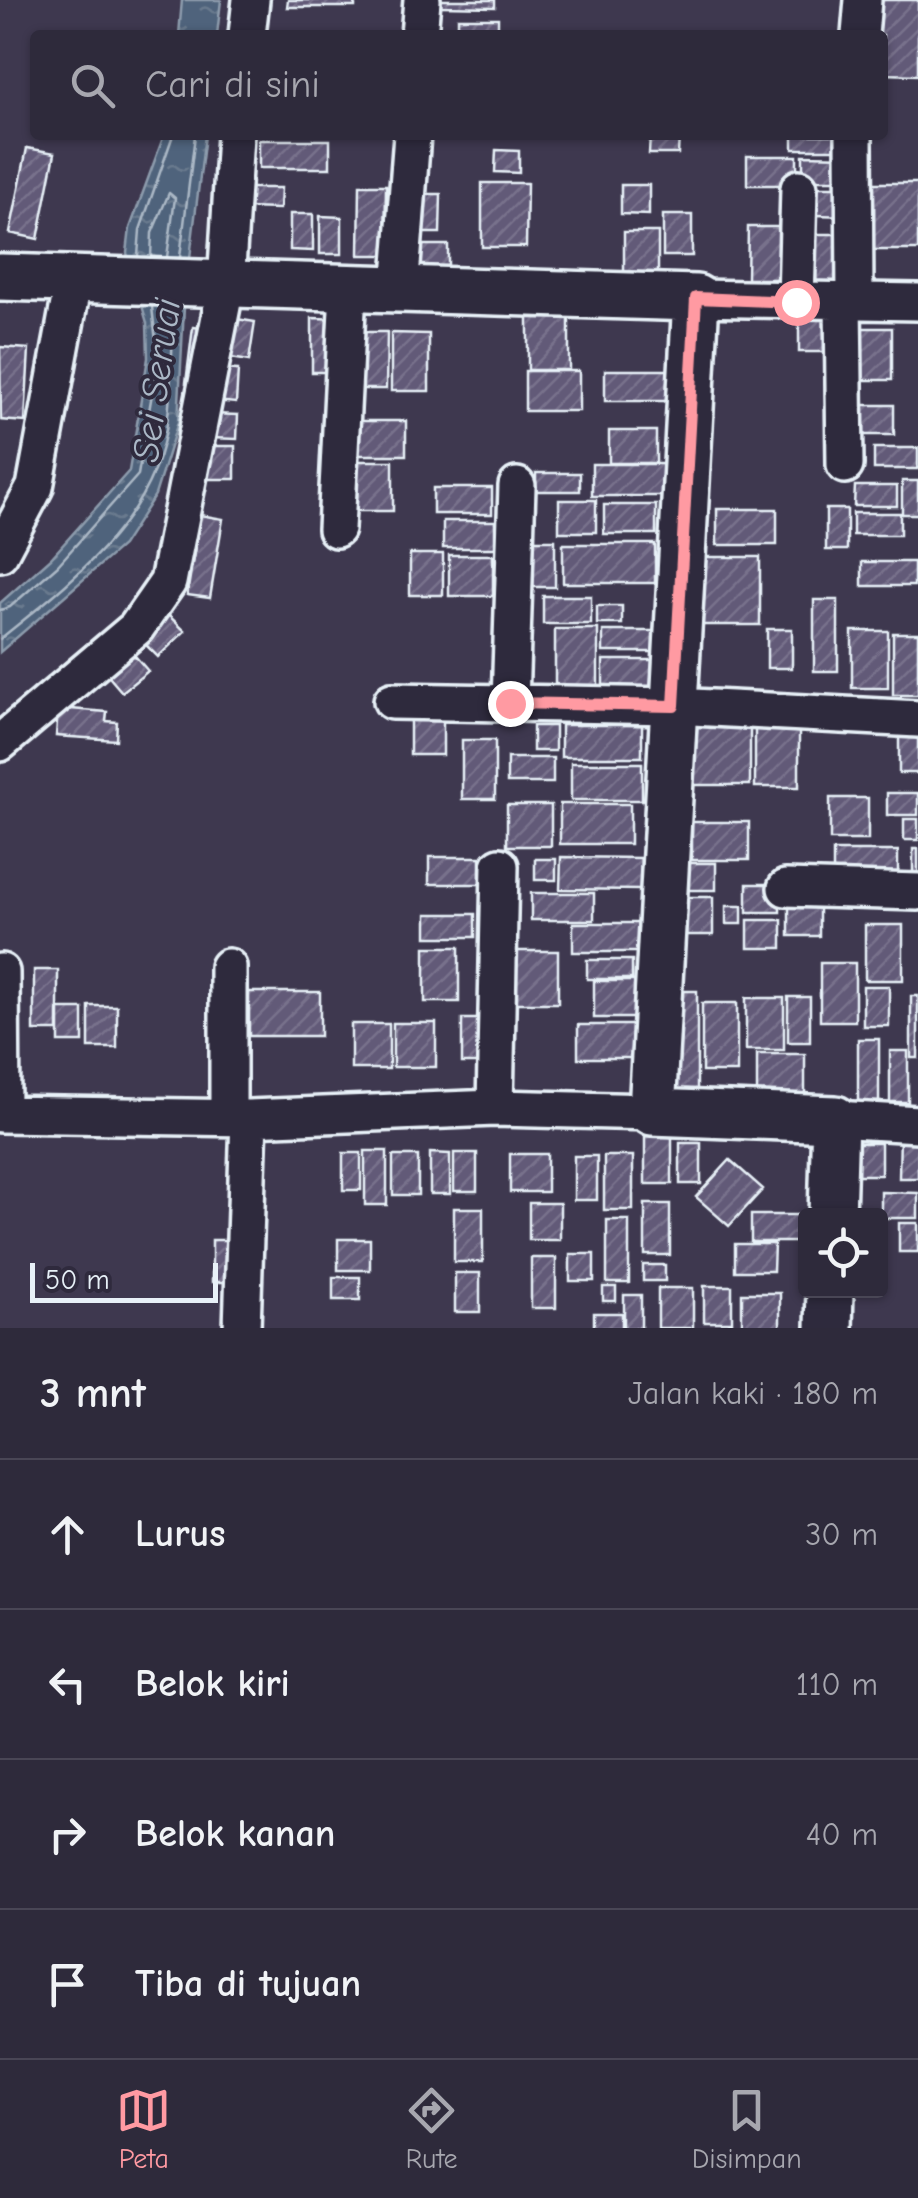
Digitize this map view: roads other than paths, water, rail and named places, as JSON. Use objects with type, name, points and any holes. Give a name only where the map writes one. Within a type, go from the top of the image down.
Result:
[{"type":"main road","points":[[0,277],[82,276],[400,292],[696,298],[652,1112],[835,1119],[832,1208]]},
{"type":"main road","points":[[829,1328],[830,1298]]},
{"type":"street","points":[[248,30],[251,0]]},
{"type":"street","points":[[419,30],[422,0]]},
{"type":"street","points":[[860,30],[863,0]]},
{"type":"street","points":[[0,743],[136,628],[161,597],[180,537],[234,140]]},
{"type":"street","points":[[400,292],[412,140]]},
{"type":"street","points":[[845,464],[854,140]]},
{"type":"street","points":[[796,302],[800,188]]},
{"type":"street","points":[[0,553],[35,487],[82,276]]},
{"type":"street","points":[[336,529],[348,290]]},
{"type":"street","points":[[696,298],[918,302]]},
{"type":"street","points":[[510,703],[517,486]]},
{"type":"street","points":[[392,701],[674,706],[918,718]]},
{"type":"street","points":[[495,1108],[500,866]]},
{"type":"street","points":[[786,888],[918,892]]},
{"type":"street","points":[[228,967],[238,1118],[242,1328]]},
{"type":"street","points":[[1,972],[1,1114],[238,1118],[495,1108],[652,1112]]},
{"type":"street","points":[[835,1119],[918,1124]]},
{"type":"water","points":[[182,0],[221,0],[218,30],[179,30]]},
{"type":"water","name":"Sei Seruai","points":[[162,140],[204,140],[184,307],[178,422],[155,495],[122,546],[0,652],[0,603],[51,558],[129,471],[148,358],[147,323],[127,253],[130,228]]}]
